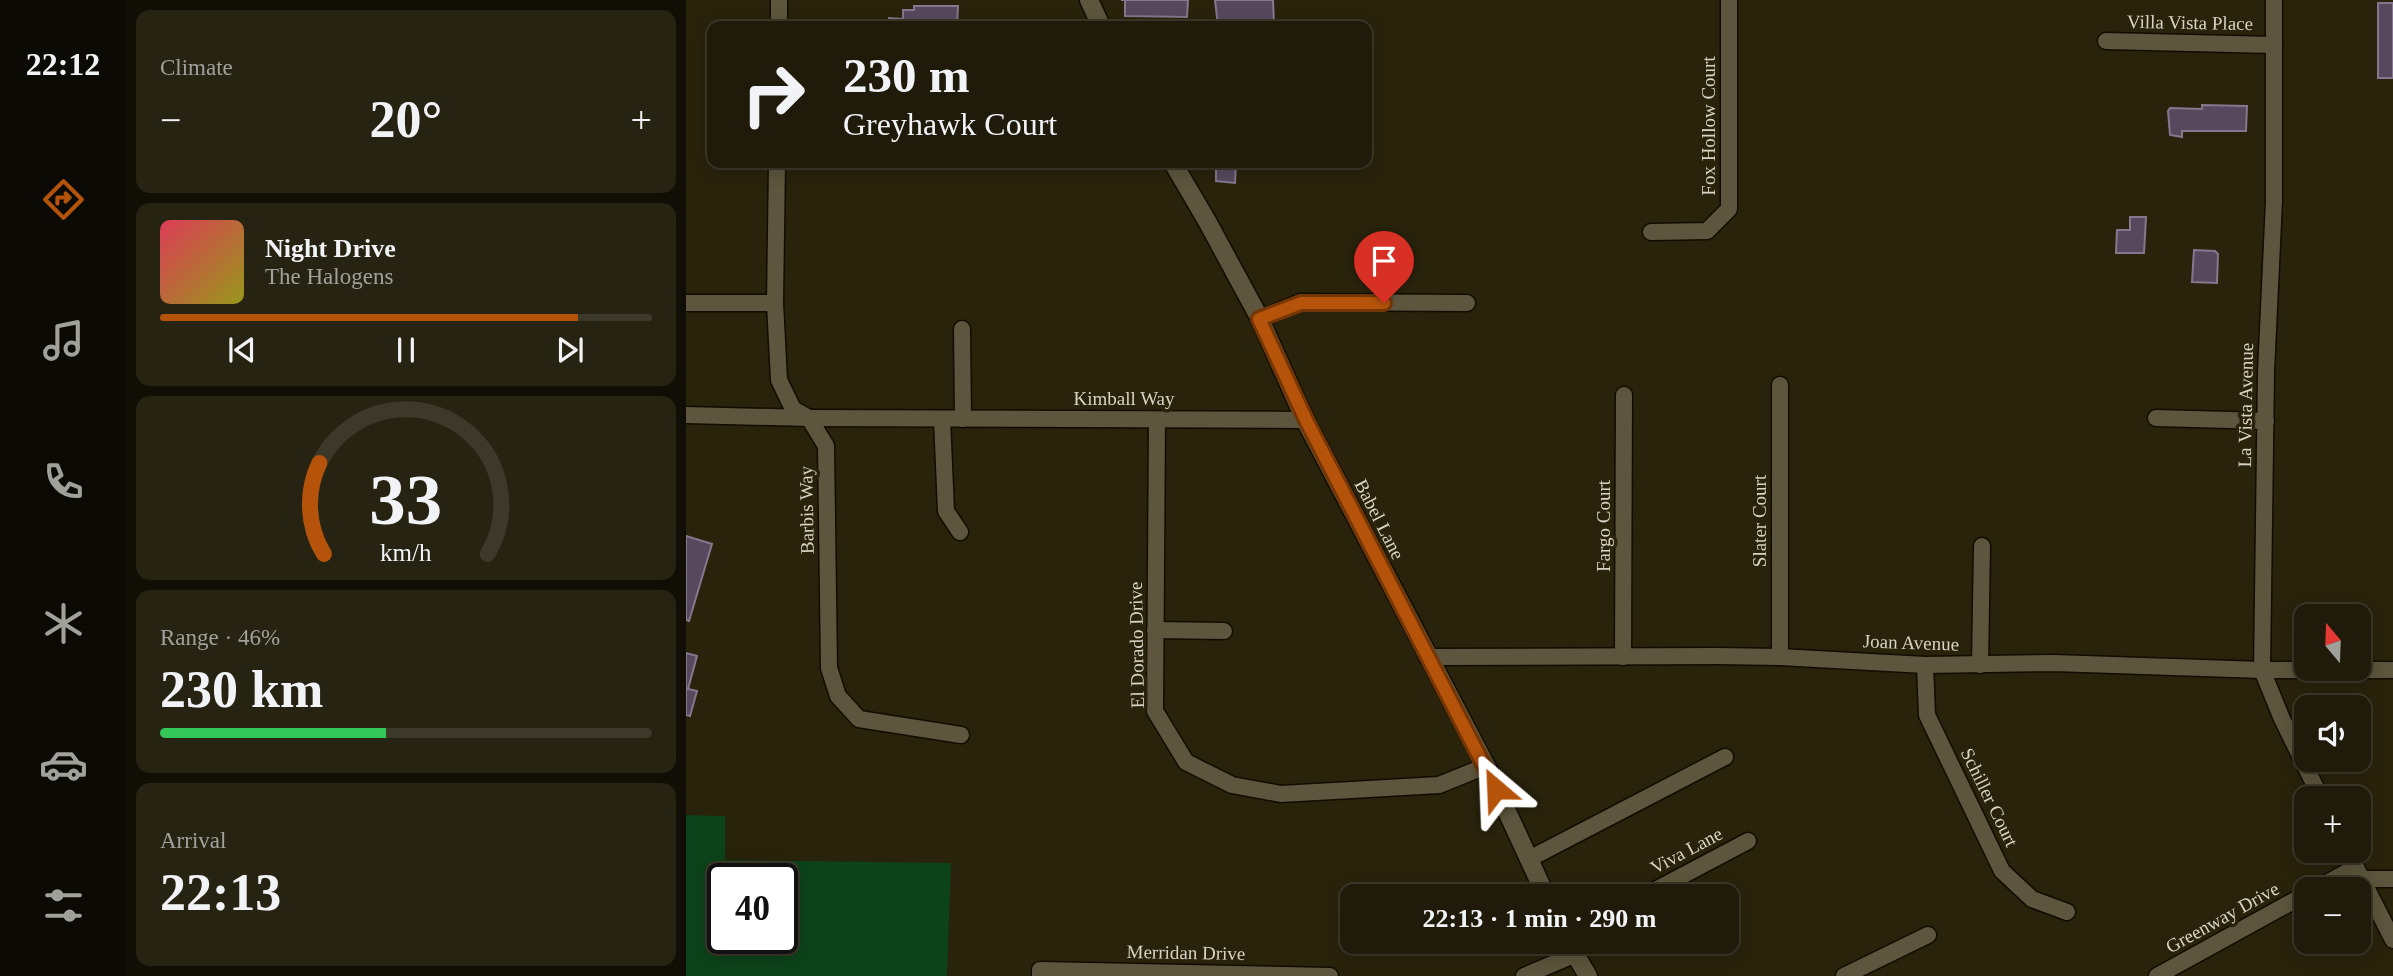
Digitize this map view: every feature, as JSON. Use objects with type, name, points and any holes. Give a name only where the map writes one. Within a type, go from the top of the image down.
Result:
[{"type":"street","points":[[779,0],[779,21]]},
{"type":"street","points":[[1089,0],[1099,21]]},
{"type":"street","name":"Fox Hollow Court","points":[[1651,232],[1707,231],[1729,209],[1730,0]]},
{"type":"street","name":"La Vista Avenue","points":[[2274,0],[2274,201],[2266,421],[2262,670],[2281,719],[2315,786]]},
{"type":"street","name":"Villa Vista Place","points":[[2106,41],[2274,46]]},
{"type":"street","name":"Barbis Way","points":[[777,168],[775,303],[779,380],[793,409],[809,418],[826,446],[829,668],[838,696],[859,719],[961,735]]},
{"type":"street","name":"Babel Lane","points":[[1176,168],[1259,319],[1306,420],[1486,766],[1540,884]]},
{"type":"street","points":[[686,303],[775,303]]},
{"type":"street","points":[[1259,319],[1301,303],[1467,303]]},
{"type":"street","points":[[962,329],[962,419]]},
{"type":"street","name":"Slater Court","points":[[1780,385],[1780,657]]},
{"type":"street","name":"Fargo Court","points":[[1623,657],[1624,395]]},
{"type":"street","name":"Kimball Way","points":[[686,415],[1306,420]]},
{"type":"street","points":[[2156,418],[2266,421]]},
{"type":"street","points":[[942,419],[946,511],[960,532]]},
{"type":"street","name":"El Dorado Drive","points":[[1157,419],[1156,711],[1186,762],[1232,785],[1282,794],[1439,785],[1486,766]]},
{"type":"street","points":[[1980,665],[1982,546]]},
{"type":"street","points":[[1155,630],[1224,631]]},
{"type":"street","name":"Joan Avenue","points":[[1427,657],[1780,657],[1925,666],[2054,663],[2262,670],[2393,670]]},
{"type":"street","name":"Schiller Court","points":[[1925,666],[1927,715],[2002,871],[2032,899],[2067,912]]},
{"type":"street","points":[[1529,859],[1725,757]]},
{"type":"street","name":"Viva Lane","points":[[1667,884],[1748,841]]},
{"type":"street","points":[[2354,863],[2393,940]]},
{"type":"street","points":[[2348,877],[2359,873],[2393,879]]},
{"type":"street","name":"Greenway Drive","points":[[2157,976],[2294,901]]},
{"type":"street","points":[[1844,976],[1928,935]]},
{"type":"street","points":[[1524,976],[1562,954]]},
{"type":"street","points":[[1575,954],[1588,976]]},
{"type":"street","name":"Merridan Drive","points":[[1040,973],[1330,976]]},
{"type":"green space","points":[[686,815],[725,816],[725,860],[951,863],[947,976],[686,976]]},
{"type":"building","points":[[1125,0],[1188,0],[1187,17],[1125,16]]},
{"type":"building","points":[[1215,0],[1273,0],[1274,21],[1217,21]]},
{"type":"building","points":[[2378,3],[2393,3],[2393,78],[2378,78]]},
{"type":"building","points":[[914,6],[958,6],[957,21],[889,21],[889,18],[903,19],[903,10],[914,10]]},
{"type":"building","points":[[2202,105],[2247,106],[2246,131],[2182,131],[2182,137],[2170,135],[2170,108],[2202,109]]},
{"type":"building","points":[[1216,168],[1236,168],[1235,183],[1216,181]]},
{"type":"building","points":[[2130,217],[2146,217],[2144,253],[2116,253],[2117,230],[2130,230]]},
{"type":"building","points":[[2194,250],[2215,251],[2218,254],[2217,283],[2192,282]]},
{"type":"building","points":[[686,536],[712,544],[689,621],[686,620]]},
{"type":"building","points":[[686,653],[697,656],[688,689],[697,691],[690,716],[686,715]]},
{"type":"route","points":[[1384,303],[1301,303],[1259,319],[1306,420],[1496,789]]}]
